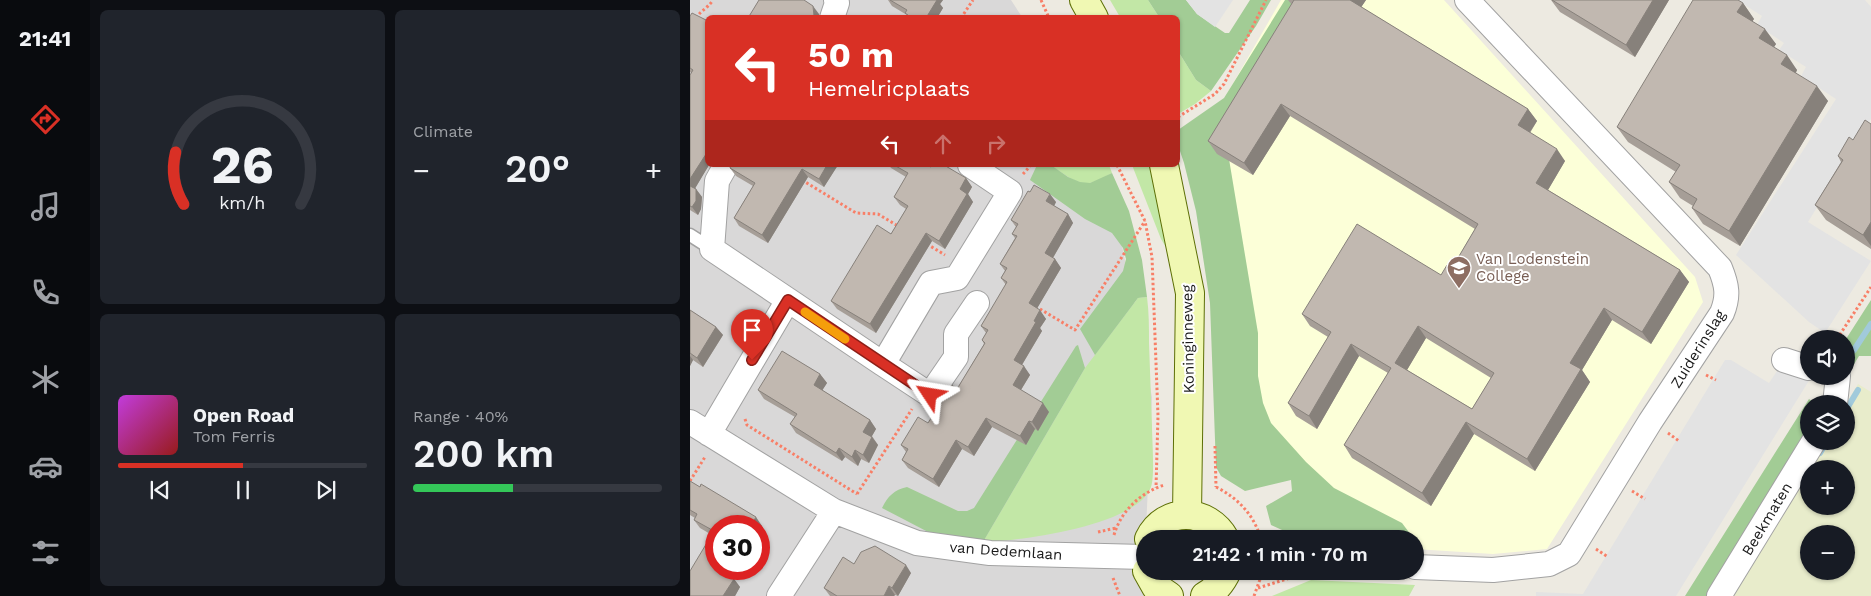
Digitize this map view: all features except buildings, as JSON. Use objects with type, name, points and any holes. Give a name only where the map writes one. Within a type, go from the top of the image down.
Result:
[{"type":"main road","points":[[1084,0],[1092,15]]},
{"type":"main road","name":"Koninginneweg","points":[[1164,167],[1190,293],[1188,515]]},
{"type":"main road","points":[[1156,530],[1166,520],[1176,516],[1188,515],[1207,519],[1219,530]]},
{"type":"main road","points":[[1154,580],[1156,587],[1169,596]]},
{"type":"main road","points":[[1205,596],[1216,589],[1224,580]]},
{"type":"street","points":[[833,15],[837,3],[836,0]]},
{"type":"street","name":"Zuiderinslag","points":[[1424,567],[1493,570],[1549,564],[1569,554],[1650,422],[1722,313],[1726,303],[1727,292],[1720,268],[1467,0]]},
{"type":"street","points":[[725,167],[717,181],[712,249],[930,395],[956,357],[956,334],[977,303]]},
{"type":"street","points":[[884,364],[931,283],[957,278],[1010,192],[973,167]]},
{"type":"street","points":[[699,428],[725,406],[788,300]]},
{"type":"street","points":[[1784,360],[1800,365]]},
{"type":"street","name":"van Dedemlaan","points":[[699,428],[838,513],[917,543],[990,553],[1136,557]]},
{"type":"street","name":"Beekmaten","points":[[1719,596],[1808,450]]},
{"type":"street","points":[[779,596],[838,513]]},
{"type":"lane","points":[[690,234],[712,249]]},
{"type":"path","points":[[694,22],[699,13],[708,8],[713,0]]},
{"type":"path","points":[[963,15],[973,0]]},
{"type":"path","points":[[1041,0],[1048,15]]},
{"type":"path","points":[[1180,117],[1215,94],[1224,84],[1266,0]]},
{"type":"path","name":"Koninginneweg","points":[[1118,167],[1145,221],[1152,258],[1158,416],[1156,488]]},
{"type":"path","points":[[794,175],[856,213],[878,214],[902,228]]},
{"type":"path","points":[[1031,308],[1040,309],[1075,330],[1145,221]]},
{"type":"path","points":[[925,243],[964,267]]},
{"type":"path","points":[[1843,330],[1871,287]]},
{"type":"path","points":[[838,513],[857,494],[924,391]]},
{"type":"path","points":[[725,406],[745,419],[747,425],[857,494]]},
{"type":"path","points":[[1254,596],[1260,580]]},
{"type":"path","points":[[1258,588],[1283,580]]},
{"type":"shaded area","points":[[690,0],[1011,0],[1021,15],[705,15],[705,167],[1106,167],[1152,397],[1146,530],[1136,530],[1136,580],[1144,580],[1143,596],[690,596]]},
{"type":"shaded area","points":[[1186,0],[1233,0],[1215,27],[1197,14]]},
{"type":"shaded area","name":"Van Lodenstein College","points":[[1281,0],[1444,0],[1695,277],[1703,302],[1547,549],[1493,554],[1424,550],[1424,530],[1330,530],[1304,482],[1232,430],[1219,108]]},
{"type":"shaded area","points":[[1737,0],[1865,0],[1871,7],[1871,119],[1808,222],[1871,261],[1827,330],[1821,330],[1809,322],[1736,255],[1836,99],[1801,76],[1806,67],[1779,50],[1784,43],[1757,25],[1762,16]]},
{"type":"shaded area","points":[[1725,360],[1731,360],[1769,383],[1777,371],[1800,377],[1800,385],[1806,385],[1676,596],[1536,596],[1536,592],[1583,594]]},
{"type":"shaded area","points":[[1858,384],[1871,392],[1871,596],[1729,596],[1800,480],[1800,515],[1855,515],[1855,460],[1812,460],[1818,450],[1855,450],[1855,395],[1851,395]]},
{"type":"green space","points":[[1110,0],[1148,0],[1158,15],[1119,15]]},
{"type":"green space","points":[[1148,0],[1186,0],[1197,14],[1225,33],[1229,33],[1250,0],[1271,0],[1256,26],[1211,91],[1196,80],[1180,54],[1180,15],[1158,15]]},
{"type":"green space","points":[[1285,0],[1313,0],[1226,141],[1258,333],[1258,376],[1263,403],[1271,423],[1306,462],[1334,488],[1402,523],[1407,530],[1282,530],[1271,525],[1266,506],[1292,491],[1291,480],[1245,491],[1221,476],[1216,467],[1210,303],[1196,211],[1180,151],[1180,129],[1224,98]]},
{"type":"green space","points":[[1180,54],[1196,80],[1211,91],[1180,113]]},
{"type":"green space","points":[[1036,167],[1054,167],[1068,177],[1080,182],[1090,183],[1112,173],[1129,211],[1142,260],[1147,297],[1138,298],[1095,355],[1080,329],[1123,271],[1126,259],[1123,248],[1112,233],[1085,219],[1030,180]]},
{"type":"green space","points":[[1054,167],[1110,167],[1112,173],[1090,183],[1079,182]]},
{"type":"green space","points":[[1133,167],[1153,167],[1173,259],[1161,239]]},
{"type":"green space","points":[[1147,297],[1153,457],[1151,487],[1141,501],[1124,512],[1101,521],[1075,529],[1048,534],[983,542],[1085,368],[1138,298]]},
{"type":"green space","points":[[1871,300],[1871,356],[1859,356],[1855,363],[1855,330],[1852,330]]},
{"type":"green space","points":[[1078,345],[1085,368],[983,542],[930,533],[882,508],[892,494],[907,487],[958,511],[967,511],[974,508]]},
{"type":"green space","points":[[1825,385],[1841,385],[1840,387]]},
{"type":"green space","points":[[1800,413],[1800,450],[1711,596],[1685,596]]},
{"type":"green space","points":[[1311,580],[1415,585],[1409,596],[1272,596]]},
{"type":"waterway","points":[[1855,348],[1871,324]]},
{"type":"waterway","points":[[1855,395],[1858,390]]},
{"type":"slow traffic","points":[[805,312],[845,339]]},
{"type":"place","name":"Van Lodenstein College","points":[[1459,289]]},
{"type":"route","points":[[752,360],[788,300],[930,395]]}]
